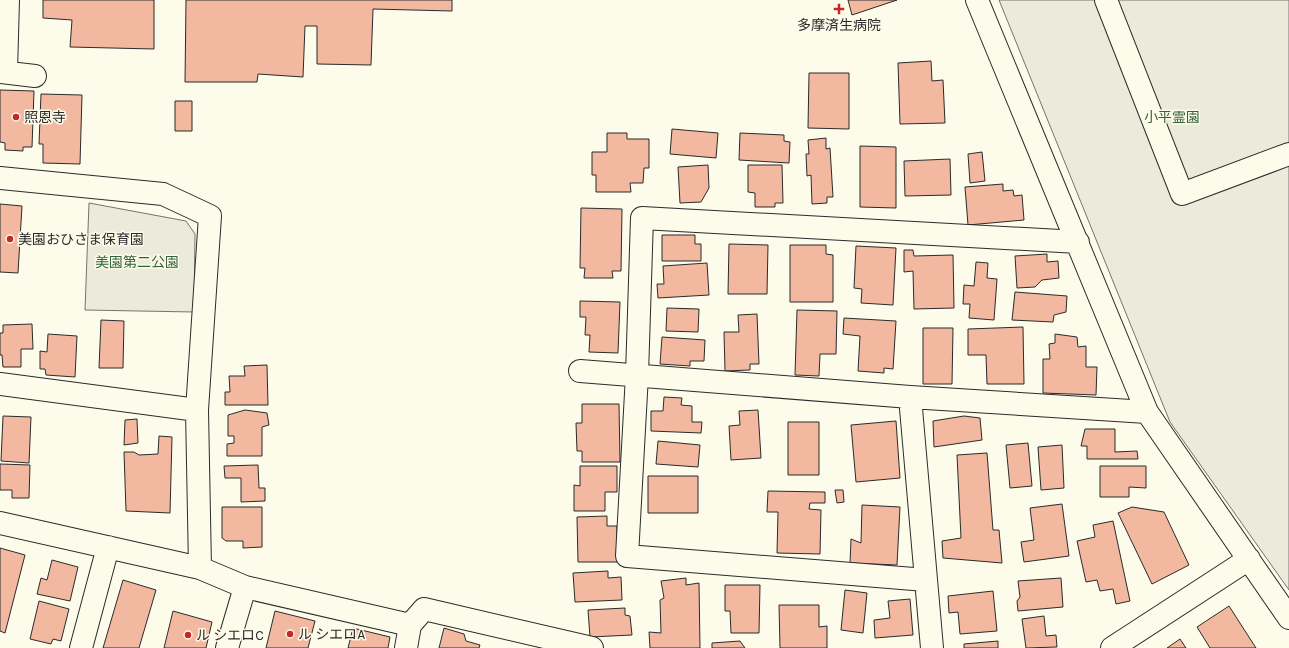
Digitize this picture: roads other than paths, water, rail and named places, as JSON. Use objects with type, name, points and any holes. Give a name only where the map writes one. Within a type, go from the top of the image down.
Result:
[{"type":"street","points":[[8,0],[3,72],[34,76]]},
{"type":"street","points":[[977,0],[993,43],[1078,242],[1147,412],[1289,618]]},
{"type":"street","points":[[1106,0],[1182,194],[1289,154]]},
{"type":"street","points":[[0,178],[164,194],[210,216],[197,410],[200,568]]},
{"type":"street","points":[[926,580],[628,556],[637,375],[642,218],[1078,242]]},
{"type":"street","points":[[580,371],[910,397],[1147,412]]},
{"type":"street","points":[[0,384],[197,410]]},
{"type":"street","points":[[910,397],[932,648]]},
{"type":"street","points":[[0,523],[200,568],[244,587],[410,625]]},
{"type":"street","points":[[81,648],[108,548]]},
{"type":"street","points":[[1112,648],[1249,559]]},
{"type":"street","points":[[228,648],[244,587]]},
{"type":"street","points":[[406,648],[410,625],[424,609],[592,648]]},
{"type":"place","name":"多摩済生病院","points":[[839,9]]},
{"type":"place","name":"照恩寺","points":[[16,117]]},
{"type":"place","name":"美園おひさま保育園","points":[[10,239]]},
{"type":"place","name":"ル シエロA","points":[[290,634]]},
{"type":"place","name":"ル シエロC","points":[[188,635]]},
{"type":"park label","name":"小平霊園","points":[[1172,117]]},
{"type":"park label","name":"美園第二公園","points":[[137,262]]}]
